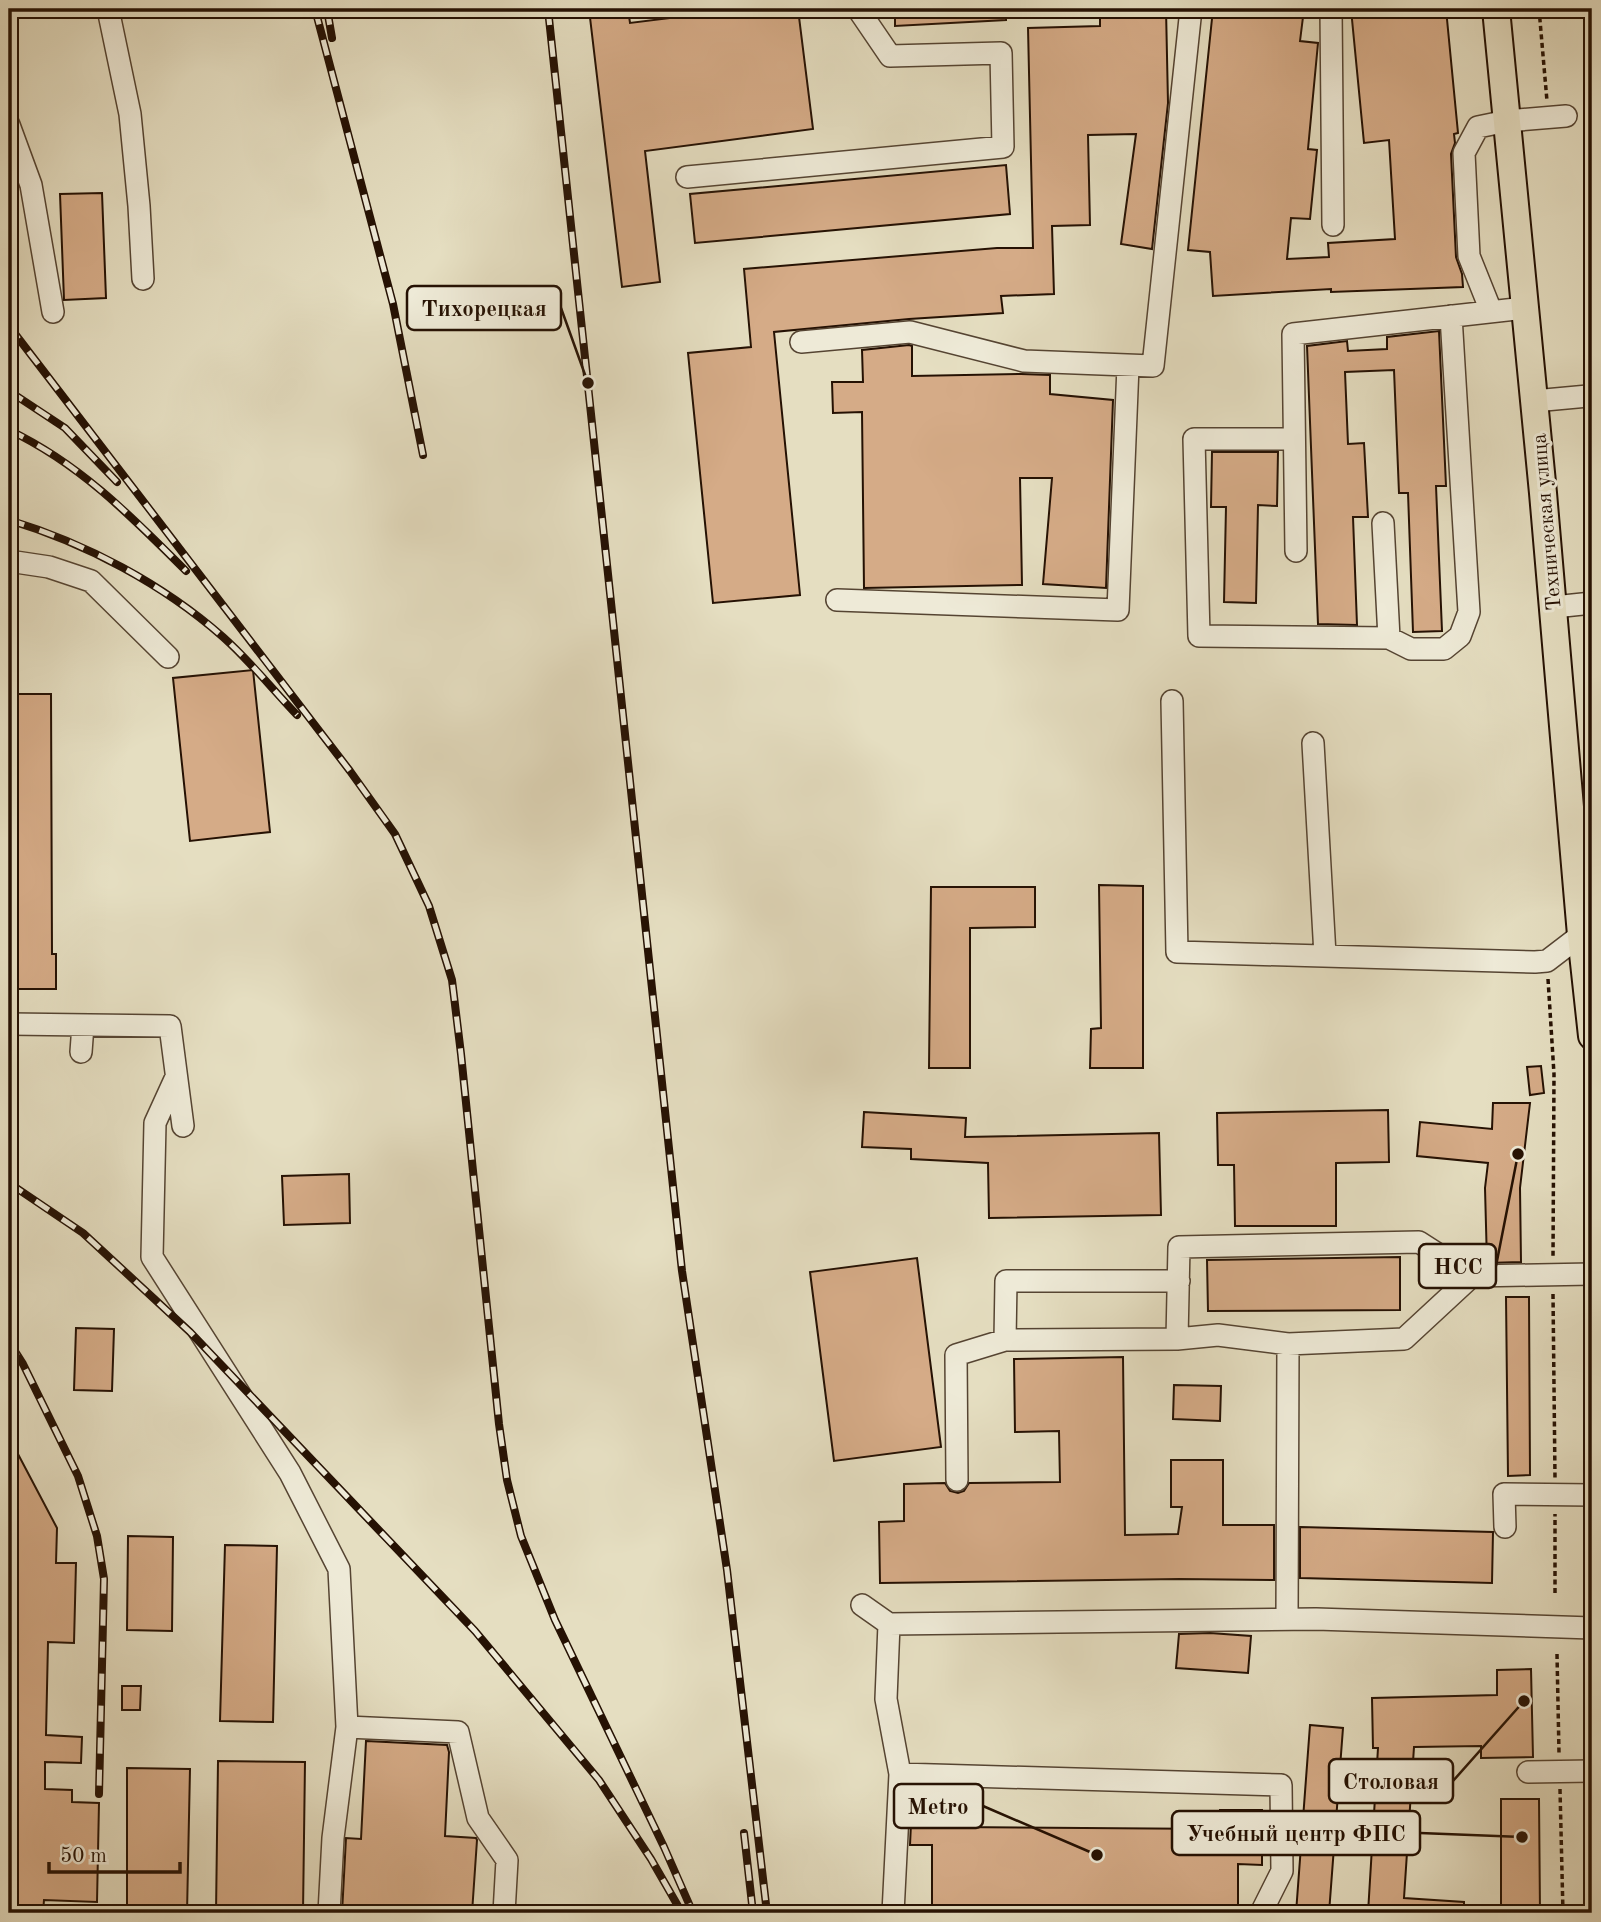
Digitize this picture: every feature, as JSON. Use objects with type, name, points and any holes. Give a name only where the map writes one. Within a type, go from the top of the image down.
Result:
[{"type":"main road","name":"Техническая улица","points":[[1496,9],[1587,934],[1592,1036]]},
{"type":"lane","points":[[107,9],[130,114],[143,278]]},
{"type":"lane","points":[[687,177],[1003,147],[1001,53],[890,56],[858,9]]},
{"type":"lane","points":[[800,342],[909,332],[1024,361],[1153,366],[1191,9]]},
{"type":"lane","points":[[1331,9],[1333,225]]},
{"type":"lane","points":[[1491,311],[1469,256],[1464,153],[1478,127],[1507,121],[1557,117]]},
{"type":"lane","points":[[9,125],[30,185],[53,312]]},
{"type":"lane","points":[[1296,551],[1293,334],[1525,307]]},
{"type":"lane","points":[[1294,439],[1194,439],[1199,636],[1389,638],[1411,649],[1444,649],[1460,636],[1469,612],[1451,316]]},
{"type":"lane","points":[[837,600],[1118,610],[1128,366]]},
{"type":"lane","points":[[1534,401],[1588,396]]},
{"type":"lane","points":[[1383,523],[1389,638]]},
{"type":"lane","points":[[9,561],[49,567],[91,581],[168,657]]},
{"type":"lane","points":[[1554,607],[1592,604]]},
{"type":"lane","points":[[1172,701],[1177,952],[1546,961],[1587,934]]},
{"type":"lane","points":[[1313,743],[1325,955]]},
{"type":"lane","points":[[9,1024],[170,1026],[183,1126]]},
{"type":"lane","points":[[81,1052],[83,1025]]},
{"type":"lane","points":[[176,1077],[155,1123],[152,1256],[290,1474],[339,1569],[347,1727],[332,1838],[329,1913]]},
{"type":"lane","points":[[1177,1339],[1179,1247],[1419,1242],[1472,1276],[1592,1274]]},
{"type":"lane","points":[[957,1480],[956,1355],[1005,1339],[1177,1339],[1218,1335],[1288,1344],[1404,1339],[1472,1276]]},
{"type":"lane","points":[[1005,1339],[1006,1281],[1179,1282]]},
{"type":"lane","points":[[1287,1619],[1288,1344]]},
{"type":"lane","points":[[1505,1527],[1504,1494],[1592,1495]]},
{"type":"lane","points":[[862,1605],[889,1624],[1287,1619],[1592,1628]]},
{"type":"lane","points":[[889,1624],[886,1699],[900,1774],[894,1913]]},
{"type":"lane","points":[[347,1727],[458,1732],[478,1818],[508,1860],[504,1913]]},
{"type":"lane","points":[[1528,1772],[1592,1772]]},
{"type":"lane","points":[[900,1774],[1281,1785],[1282,1871],[1261,1913]]},
{"type":"path","points":[[1539,9],[1557,117]]},
{"type":"building","points":[[589,9],[628,9],[630,23],[743,9],[798,9],[813,129],[645,151],[660,282],[622,287]]},
{"type":"building","points":[[895,9],[1006,9],[1006,20],[895,26]]},
{"type":"building","points":[[1100,9],[1166,9],[1168,103],[1152,249],[1121,244],[1136,134],[1088,135],[1090,225],[1052,226],[1054,294],[1001,296],[1003,313],[774,332],[800,595],[713,603],[688,353],[751,347],[744,269],[997,248],[1033,248],[1028,28],[1100,26]]},
{"type":"building","points":[[1213,9],[1304,9],[1300,41],[1318,43],[1308,149],[1317,150],[1310,219],[1291,218],[1287,259],[1329,257],[1328,243],[1395,239],[1389,140],[1364,143],[1351,9],[1446,9],[1458,133],[1454,134],[1455,143],[1451,154],[1456,257],[1463,287],[1331,292],[1331,289],[1213,296],[1210,252],[1188,250]]},
{"type":"building","points":[[1006,165],[1010,214],[695,243],[690,194]]},
{"type":"building","points":[[102,193],[106,298],[64,300],[60,194]]},
{"type":"building","points":[[1439,331],[1446,486],[1436,486],[1442,631],[1413,632],[1408,493],[1399,493],[1394,370],[1345,372],[1348,444],[1364,443],[1368,517],[1353,517],[1357,625],[1318,624],[1307,346],[1347,341],[1348,351],[1387,349],[1387,337]]},
{"type":"building","points":[[912,346],[912,376],[1050,375],[1050,394],[1113,400],[1106,588],[1043,584],[1052,478],[1020,478],[1022,585],[864,588],[862,412],[833,413],[832,382],[863,382],[862,350]]},
{"type":"building","points":[[1212,452],[1278,452],[1277,506],[1258,505],[1256,603],[1224,602],[1226,507],[1211,507]]},
{"type":"building","points":[[253,670],[270,832],[190,841],[173,678]]},
{"type":"building","points":[[9,694],[51,694],[52,954],[56,954],[56,989],[9,989]]},
{"type":"building","points":[[1099,885],[1143,886],[1143,1068],[1090,1068],[1091,1029],[1101,1028]]},
{"type":"building","points":[[931,887],[1035,887],[1035,927],[970,928],[970,1068],[929,1068]]},
{"type":"building","points":[[1541,1066],[1544,1093],[1530,1095],[1527,1067]]},
{"type":"building","points":[[1493,1103],[1530,1103],[1520,1188],[1521,1262],[1487,1263],[1485,1188],[1488,1163],[1417,1156],[1420,1122],[1492,1129]]},
{"type":"building","points":[[1388,1110],[1389,1162],[1336,1163],[1336,1226],[1235,1226],[1234,1165],[1218,1165],[1217,1113]]},
{"type":"building","points":[[864,1112],[966,1118],[965,1137],[1159,1133],[1161,1215],[989,1218],[988,1163],[911,1159],[911,1149],[862,1147]]},
{"type":"building","points":[[349,1174],[350,1223],[284,1225],[282,1176]]},
{"type":"building","points":[[1400,1257],[1400,1310],[1208,1311],[1207,1260]]},
{"type":"building","points":[[917,1258],[941,1447],[834,1461],[810,1272]]},
{"type":"building","points":[[1506,1297],[1529,1297],[1530,1475],[1508,1476]]},
{"type":"building","points":[[76,1328],[114,1329],[112,1391],[74,1390]]},
{"type":"building","points":[[1123,1357],[1125,1535],[1178,1534],[1182,1507],[1171,1507],[1171,1460],[1223,1460],[1223,1525],[1274,1525],[1274,1580],[880,1583],[879,1522],[904,1521],[904,1484],[945,1483],[950,1491],[958,1493],[964,1491],[969,1483],[1060,1482],[1059,1431],[1015,1432],[1014,1359]]},
{"type":"building","points":[[1174,1385],[1221,1386],[1220,1421],[1173,1419]]},
{"type":"building","points":[[9,1437],[57,1528],[56,1563],[76,1563],[74,1643],[48,1642],[46,1735],[82,1737],[81,1763],[45,1762],[45,1789],[72,1790],[72,1802],[99,1803],[97,1902],[44,1900],[43,1913],[9,1913]]},
{"type":"building","points":[[1300,1527],[1493,1532],[1492,1583],[1300,1578]]},
{"type":"building","points":[[128,1536],[173,1537],[172,1631],[127,1630]]},
{"type":"building","points":[[225,1545],[277,1546],[273,1722],[220,1721]]},
{"type":"building","points":[[1179,1634],[1251,1636],[1248,1673],[1176,1668]]},
{"type":"building","points":[[1531,1669],[1533,1757],[1481,1758],[1481,1746],[1414,1747],[1404,1898],[1464,1902],[1464,1913],[1368,1913],[1378,1748],[1373,1748],[1372,1698],[1497,1695],[1497,1670]]},
{"type":"building","points":[[122,1686],[141,1686],[140,1710],[122,1710]]},
{"type":"building","points":[[1310,1725],[1343,1728],[1329,1913],[1296,1913]]},
{"type":"building","points":[[366,1741],[447,1745],[449,1752],[445,1836],[477,1840],[472,1913],[342,1913],[346,1838],[361,1839]]},
{"type":"building","points":[[218,1761],[305,1762],[303,1913],[216,1913]]},
{"type":"building","points":[[127,1768],[190,1769],[187,1913],[127,1913]]},
{"type":"building","points":[[1501,1799],[1539,1799],[1540,1913],[1501,1913]]},
{"type":"building","points":[[912,1802],[955,1802],[955,1827],[1220,1829],[1220,1810],[1262,1810],[1262,1865],[1238,1864],[1238,1913],[932,1913],[932,1845],[910,1845]]},
{"type":"railway","points":[[315,9],[393,304],[423,455]]},
{"type":"railway","points":[[327,9],[332,38]]},
{"type":"railway","points":[[548,9],[682,1271],[727,1570],[767,1913]]},
{"type":"railway","points":[[9,326],[350,771],[395,834],[429,906],[452,980],[499,1424],[507,1480],[521,1536],[555,1620],[693,1913]]},
{"type":"railway","points":[[9,391],[65,428],[117,482]]},
{"type":"railway","points":[[9,430],[82,475],[125,511],[186,571]]},
{"type":"railway","points":[[9,520],[38,529],[94,553],[175,600],[233,646],[297,715]]},
{"type":"railway","points":[[9,1183],[83,1233],[190,1332],[475,1631],[599,1780],[651,1859],[682,1913]]},
{"type":"railway","points":[[9,1342],[23,1364],[78,1476],[97,1536],[104,1579],[99,1794]]},
{"type":"railway","points":[[744,1833],[753,1913]]},
{"type":"place","name":"Тихорецкая","points":[[588,383]]},
{"type":"place","name":"НСС","points":[[1518,1154]]},
{"type":"place","name":"Столовая","points":[[1524,1701]]},
{"type":"place","name":"Учебный центр ФПС","points":[[1522,1837]]},
{"type":"place","name":"Metro","points":[[1097,1855]]}]
